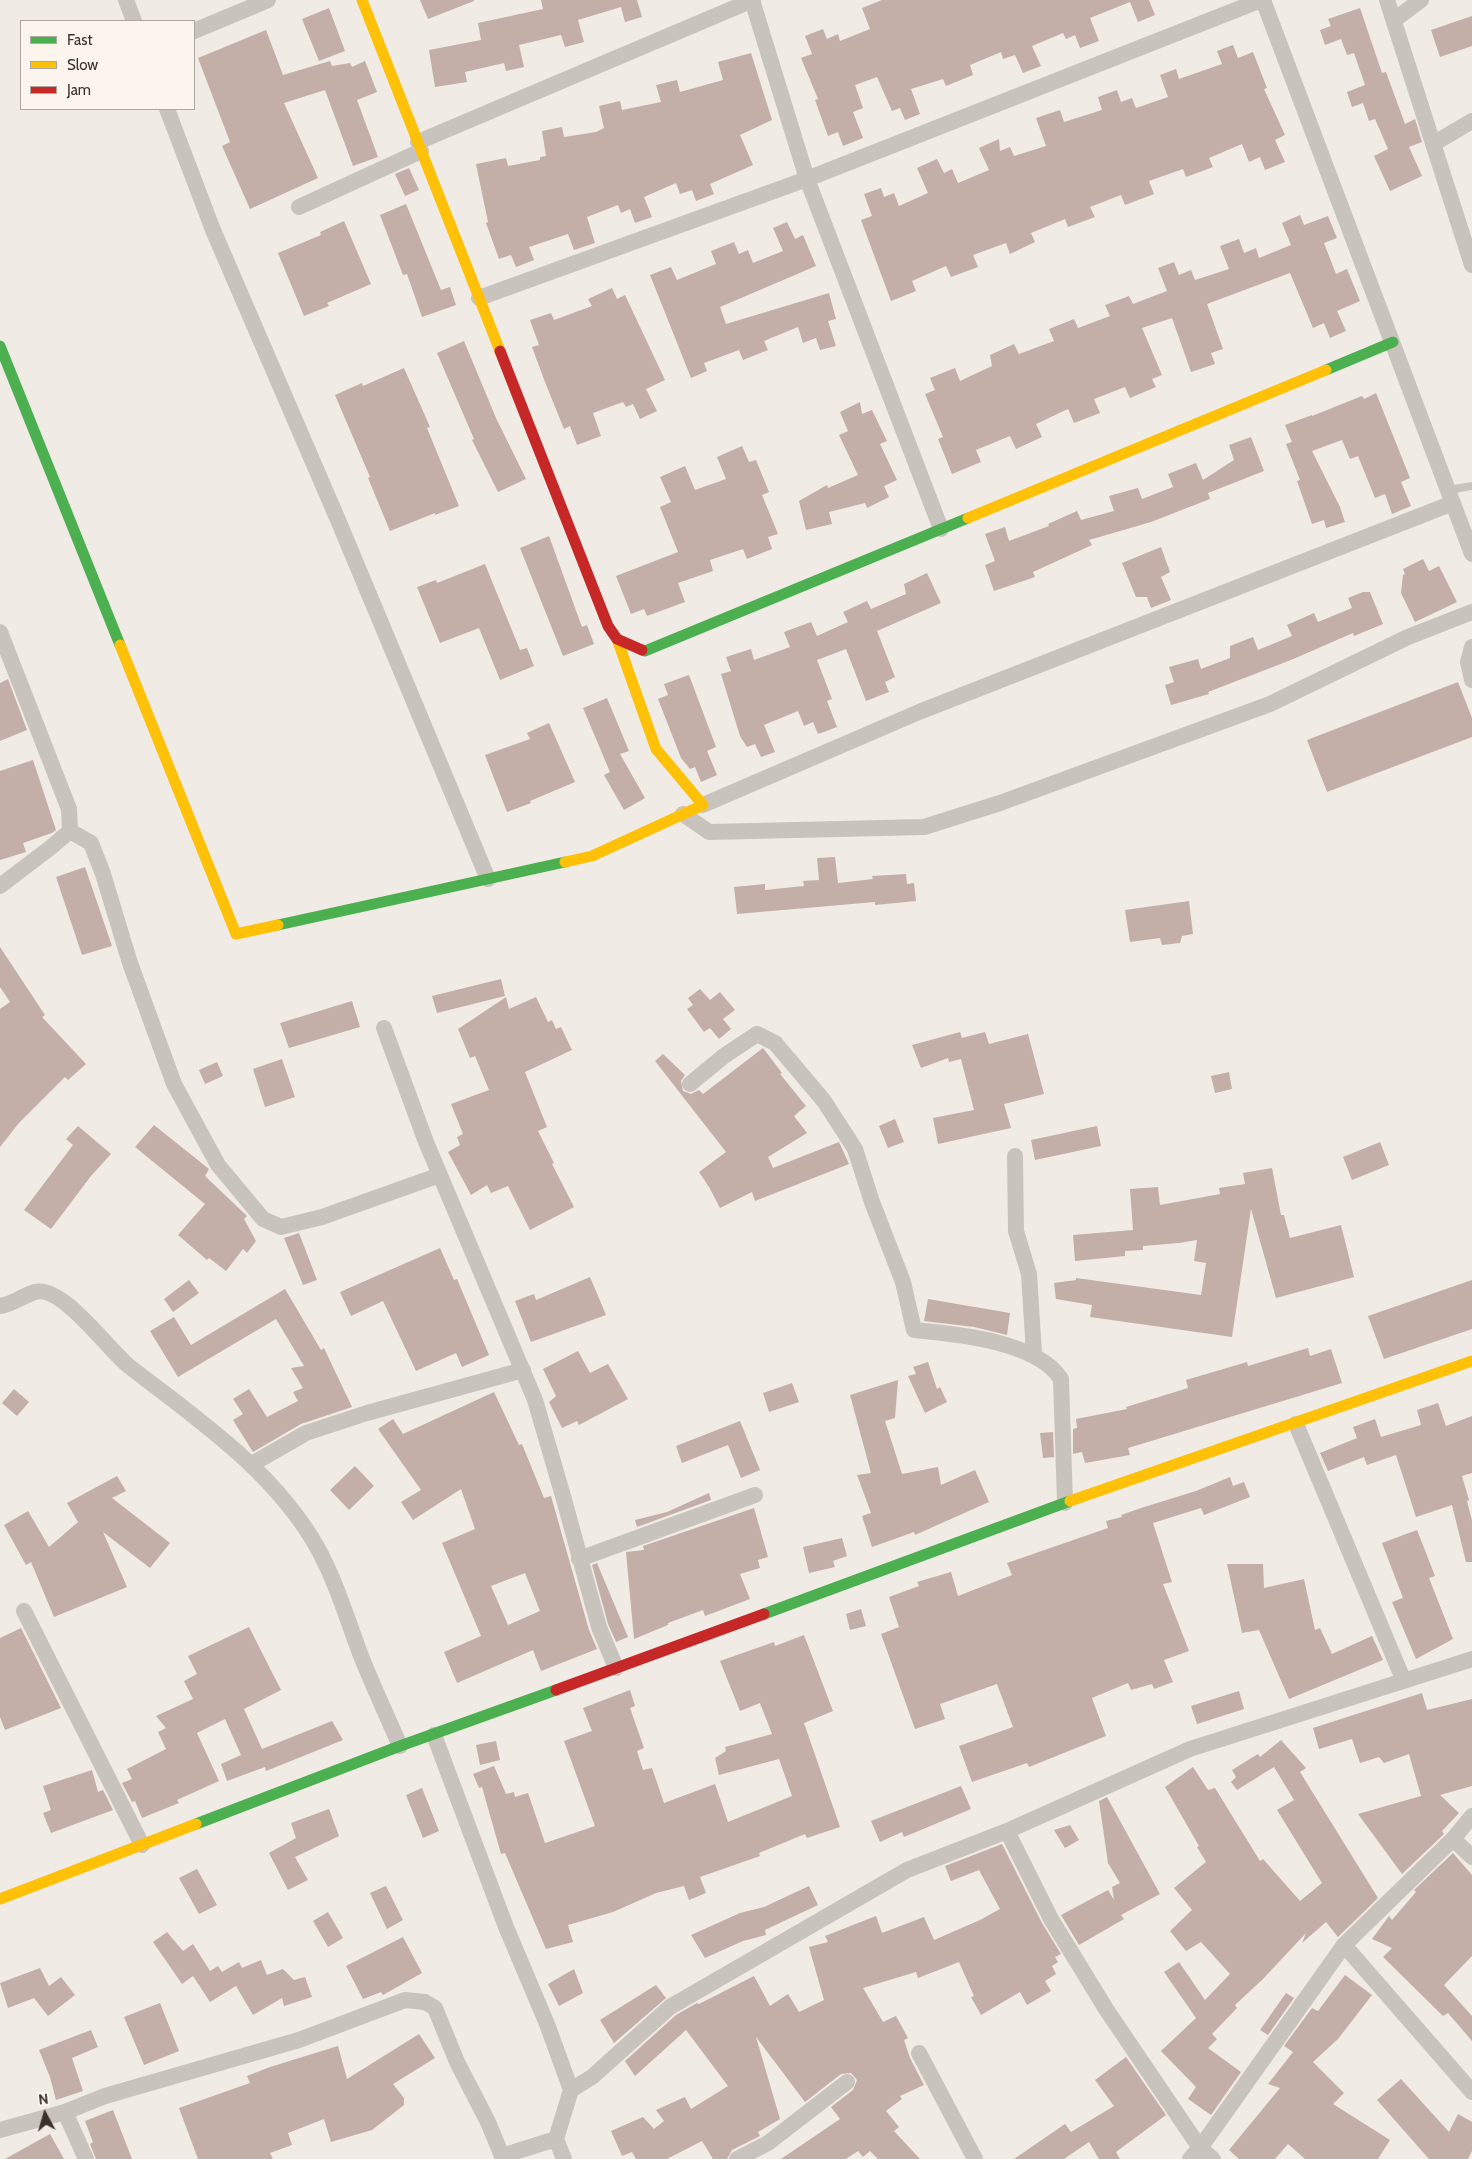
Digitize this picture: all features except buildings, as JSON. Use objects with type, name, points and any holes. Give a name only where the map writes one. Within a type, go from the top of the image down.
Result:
[{"type":"street","points":[[126,0],[134,20]]},
{"type":"street","points":[[362,0],[608,626],[617,639],[656,749],[704,804]]},
{"type":"street","points":[[299,207],[419,146],[752,0],[807,179],[941,529]]},
{"type":"street","points":[[479,298],[807,179],[1262,0],[1472,554]]},
{"type":"street","points":[[1387,0],[1472,265]]},
{"type":"street","points":[[1394,20],[1421,0]]},
{"type":"street","points":[[195,31],[263,1]]},
{"type":"street","points":[[167,110],[213,230],[342,530],[488,879]]},
{"type":"street","points":[[1433,144],[1472,121]]},
{"type":"street","points":[[617,639],[645,651],[1393,342]]},
{"type":"street","points":[[0,346],[236,934],[592,856],[704,804],[919,712],[1450,496]]},
{"type":"street","points":[[683,814],[709,832],[924,827],[1000,803],[1270,704],[1408,637],[1472,612]]},
{"type":"street","points":[[0,632],[69,809],[70,831]]},
{"type":"street","points":[[1472,647],[1468,662],[1472,680]]},
{"type":"street","points":[[0,886],[70,831]]},
{"type":"street","points":[[70,831],[91,844],[103,874],[133,972],[174,1084],[218,1166],[263,1219],[281,1227],[322,1217],[440,1175]]},
{"type":"street","points":[[384,1028],[440,1175],[535,1400],[598,1626],[616,1668]]},
{"type":"street","points":[[690,1084],[724,1056],[757,1034],[774,1043],[824,1101],[855,1150],[872,1202],[904,1282],[914,1330],[971,1336],[1034,1354],[1054,1368],[1061,1379],[1065,1503]]},
{"type":"street","points":[[1015,1156],[1016,1231],[1029,1274],[1034,1354]]},
{"type":"street","points":[[0,1306],[13,1304],[35,1292],[49,1292],[70,1305],[118,1357],[252,1464],[280,1495],[316,1545],[331,1574],[361,1657],[400,1746]]},
{"type":"street","points":[[0,1899],[400,1746],[1065,1503],[1296,1424],[1472,1361]]},
{"type":"street","points":[[252,1464],[306,1433],[367,1412],[523,1370]]},
{"type":"street","points":[[1296,1424],[1403,1680]]},
{"type":"street","points":[[579,1559],[755,1495]]},
{"type":"street","points":[[24,1611],[142,1845]]},
{"type":"street","points":[[571,2090],[592,2077],[670,2007],[907,1870],[1007,1831],[1190,1749],[1472,1659]]},
{"type":"street","points":[[434,1735],[506,1927],[547,2024],[571,2090],[556,2139],[564,2159]]},
{"type":"street","points":[[1007,1831],[1051,1919],[1201,2155],[1344,1945],[1453,1839],[1472,1816]]},
{"type":"street","points":[[1453,1839],[1472,1857]]},
{"type":"street","points":[[1344,1945],[1472,2092]]},
{"type":"street","points":[[0,2130],[64,2112],[105,2096],[299,2040],[405,2000],[425,2002],[435,2008],[457,2062],[488,2122],[499,2157],[556,2139]]},
{"type":"street","points":[[919,2053],[975,2159]]},
{"type":"street","points":[[737,2159],[768,2143],[847,2082]]},
{"type":"street","points":[[64,2112],[86,2159]]},
{"type":"lane","points":[[1450,496],[1472,486]]},
{"type":"traffic: fast","points":[[1326,370],[1393,342]]},
{"type":"traffic: fast","points":[[0,346],[120,645]]},
{"type":"traffic: fast","points":[[642,650],[645,651],[968,518]]},
{"type":"traffic: fast","points":[[278,925],[565,862]]},
{"type":"traffic: fast","points":[[764,1614],[1070,1501]]},
{"type":"traffic: fast","points":[[196,1824],[400,1746],[556,1690]]},
{"type":"traffic: slow","points":[[362,0],[500,351]]},
{"type":"traffic: slow","points":[[968,518],[1326,370]]},
{"type":"traffic: slow","points":[[565,862],[592,856],[703,805],[656,749],[617,639]]},
{"type":"traffic: slow","points":[[120,645],[236,934],[278,925]]},
{"type":"traffic: slow","points":[[1070,1501],[1472,1361]]},
{"type":"traffic: slow","points":[[0,1899],[196,1824]]},
{"type":"traffic: jam","points":[[500,351],[608,626],[617,639],[642,650]]},
{"type":"traffic: jam","points":[[556,1690],[764,1614]]}]
